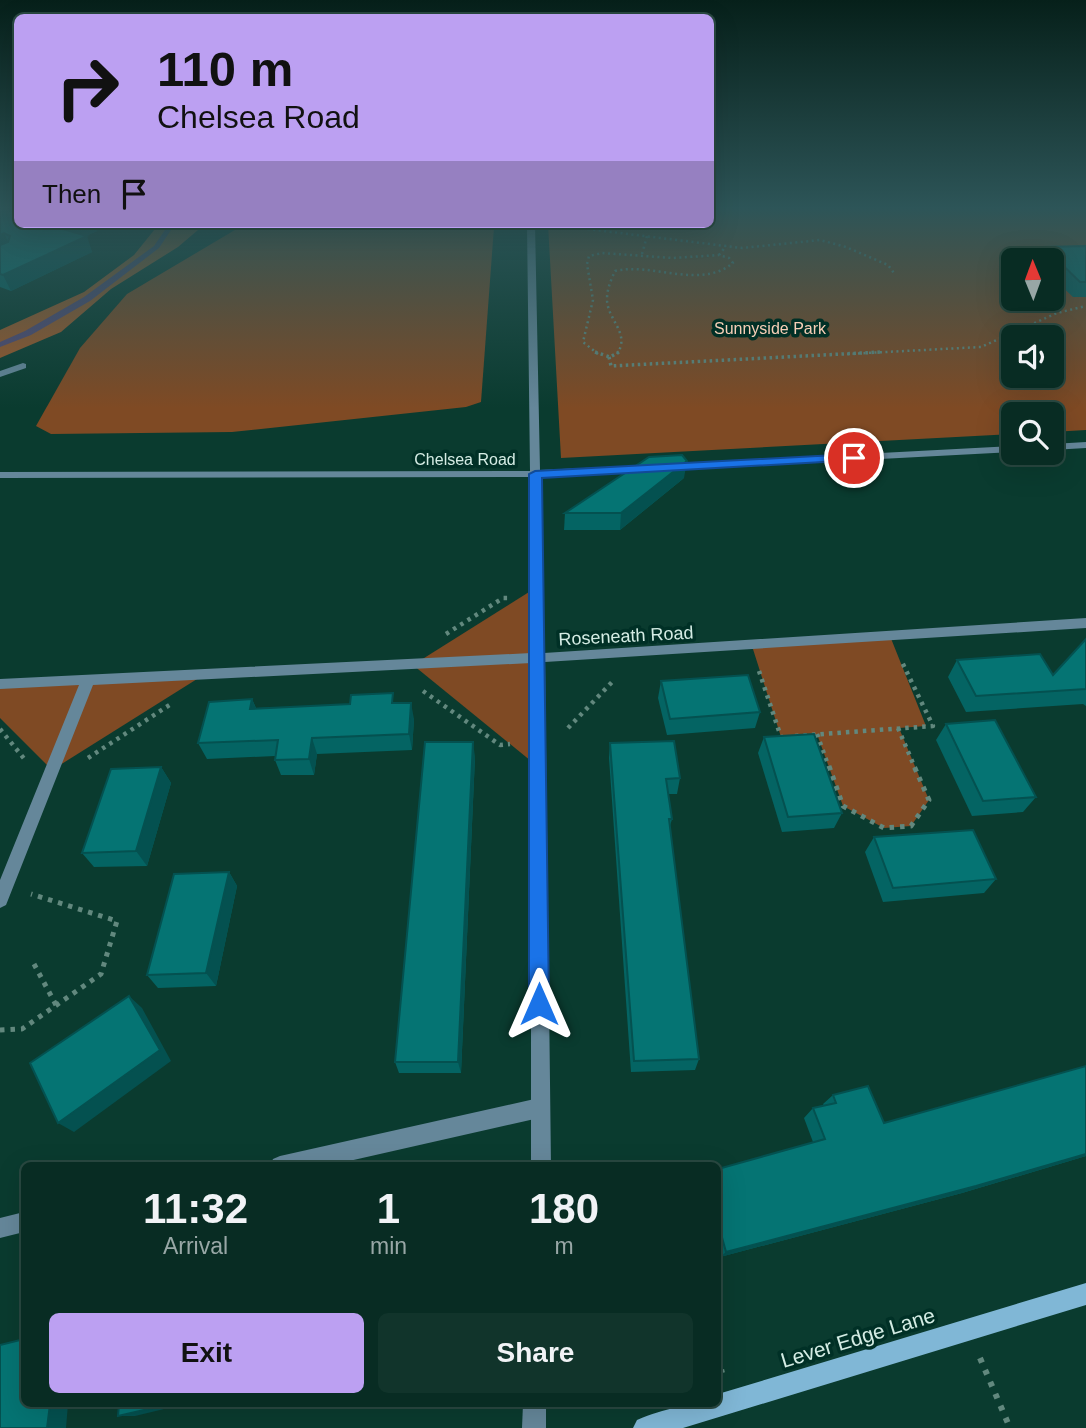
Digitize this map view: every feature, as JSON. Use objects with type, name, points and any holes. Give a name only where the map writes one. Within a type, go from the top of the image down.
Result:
[{"type":"street","points":[[532,275],[538,659],[541,1162]]},
{"type":"street","points":[[0,374],[23,366]]},
{"type":"street","points":[[1064,446],[1086,445]]},
{"type":"street","name":"Chelsea Road","points":[[0,475],[535,474],[1001,450]]},
{"type":"street","name":"Roseneath Road","points":[[0,684],[538,659],[1086,623]]},
{"type":"street","points":[[3,893],[88,680]]},
{"type":"street","points":[[298,1162],[539,1108]]},
{"type":"street","points":[[0,1228],[21,1223]]},
{"type":"street","name":"Lever Edge Lane","points":[[721,1405],[1086,1294]]},
{"type":"street","points":[[534,1428],[535,1407]]},
{"type":"street","name":"Lever Edge Lane","points":[[645,1428],[714,1407]]},
{"type":"path","points":[[589,275],[593,300],[583,342],[595,354],[609,357],[615,355],[622,342],[608,312],[606,300],[607,288],[613,275]]},
{"type":"path","points":[[609,357],[611,366],[981,347],[993,344],[1057,310],[1086,306]]},
{"type":"path","points":[[537,597],[502,598],[429,645],[412,683],[500,745],[564,733],[621,673],[618,654]]},
{"type":"path","points":[[752,646],[781,737],[933,726],[890,636]]},
{"type":"path","points":[[0,729],[30,765],[71,769],[187,694],[192,675]]},
{"type":"path","points":[[817,734],[843,806],[884,828],[911,826],[929,800],[898,728]]},
{"type":"path","points":[[0,1030],[22,1029],[101,974],[117,921],[3,893]]},
{"type":"path","points":[[34,964],[56,1005]]},
{"type":"path","points":[[968,1330],[1010,1428]]},
{"type":"green space","points":[[160,275],[490,275],[481,402],[466,407],[232,432],[51,434],[36,426],[80,348],[127,294]]},
{"type":"green space","name":"Sunnyside Park","points":[[551,275],[1001,275],[1001,312],[1064,312],[1064,275],[1086,275],[1086,430],[1064,431],[1064,402],[1001,402],[1001,435],[561,458]]},
{"type":"green space","points":[[537,587],[531,761],[413,665]]},
{"type":"green space","points":[[890,636],[926,726],[899,728],[929,800],[911,826],[884,828],[843,806],[817,734],[781,737],[752,646]]},
{"type":"green space","points":[[205,674],[52,770],[0,718],[0,684]]},
{"type":"shaded area","points":[[107,275],[134,275],[111,289],[61,332],[0,358],[0,330],[84,292]]},
{"type":"building","points":[[1072,275],[1086,275],[1086,282],[1080,282]]},
{"type":"building","points":[[682,455],[687,461],[621,513],[565,513],[649,457]]},
{"type":"building","points":[[1086,639],[1086,689],[976,696],[957,660],[1040,654],[1053,675]]},
{"type":"building","points":[[748,675],[760,712],[670,719],[661,681]]},
{"type":"building","points":[[393,693],[392,703],[411,703],[409,734],[312,738],[309,759],[275,760],[278,740],[198,743],[209,702],[252,699],[250,709],[350,704],[351,695]]},
{"type":"building","points":[[995,720],[1036,797],[983,801],[946,724]]},
{"type":"building","points":[[814,734],[842,813],[788,817],[764,737]]},
{"type":"building","points":[[674,741],[680,778],[666,779],[672,819],[669,819],[699,1059],[634,1061],[610,743]]},
{"type":"building","points":[[425,742],[473,742],[458,1062],[395,1062]]},
{"type":"building","points":[[161,767],[136,851],[82,853],[111,769]]},
{"type":"building","points":[[973,830],[996,879],[893,888],[874,837]]},
{"type":"building","points":[[229,872],[206,973],[147,975],[174,874]]},
{"type":"building","points":[[129,996],[160,1050],[58,1123],[30,1063]]},
{"type":"building","points":[[1086,1066],[1086,1154],[726,1252],[721,1234],[721,1168],[825,1139],[813,1108],[836,1103],[833,1095],[868,1086],[884,1123]]},
{"type":"building","points":[[21,1340],[21,1407],[50,1407],[47,1428],[0,1428],[0,1345]]},
{"type":"building","points":[[119,1407],[157,1407],[118,1416]]},
{"type":"waterway","points":[[0,345],[28,333],[87,299],[120,275]]},
{"type":"route","points":[[539,1004],[535,474],[854,458]]}]
